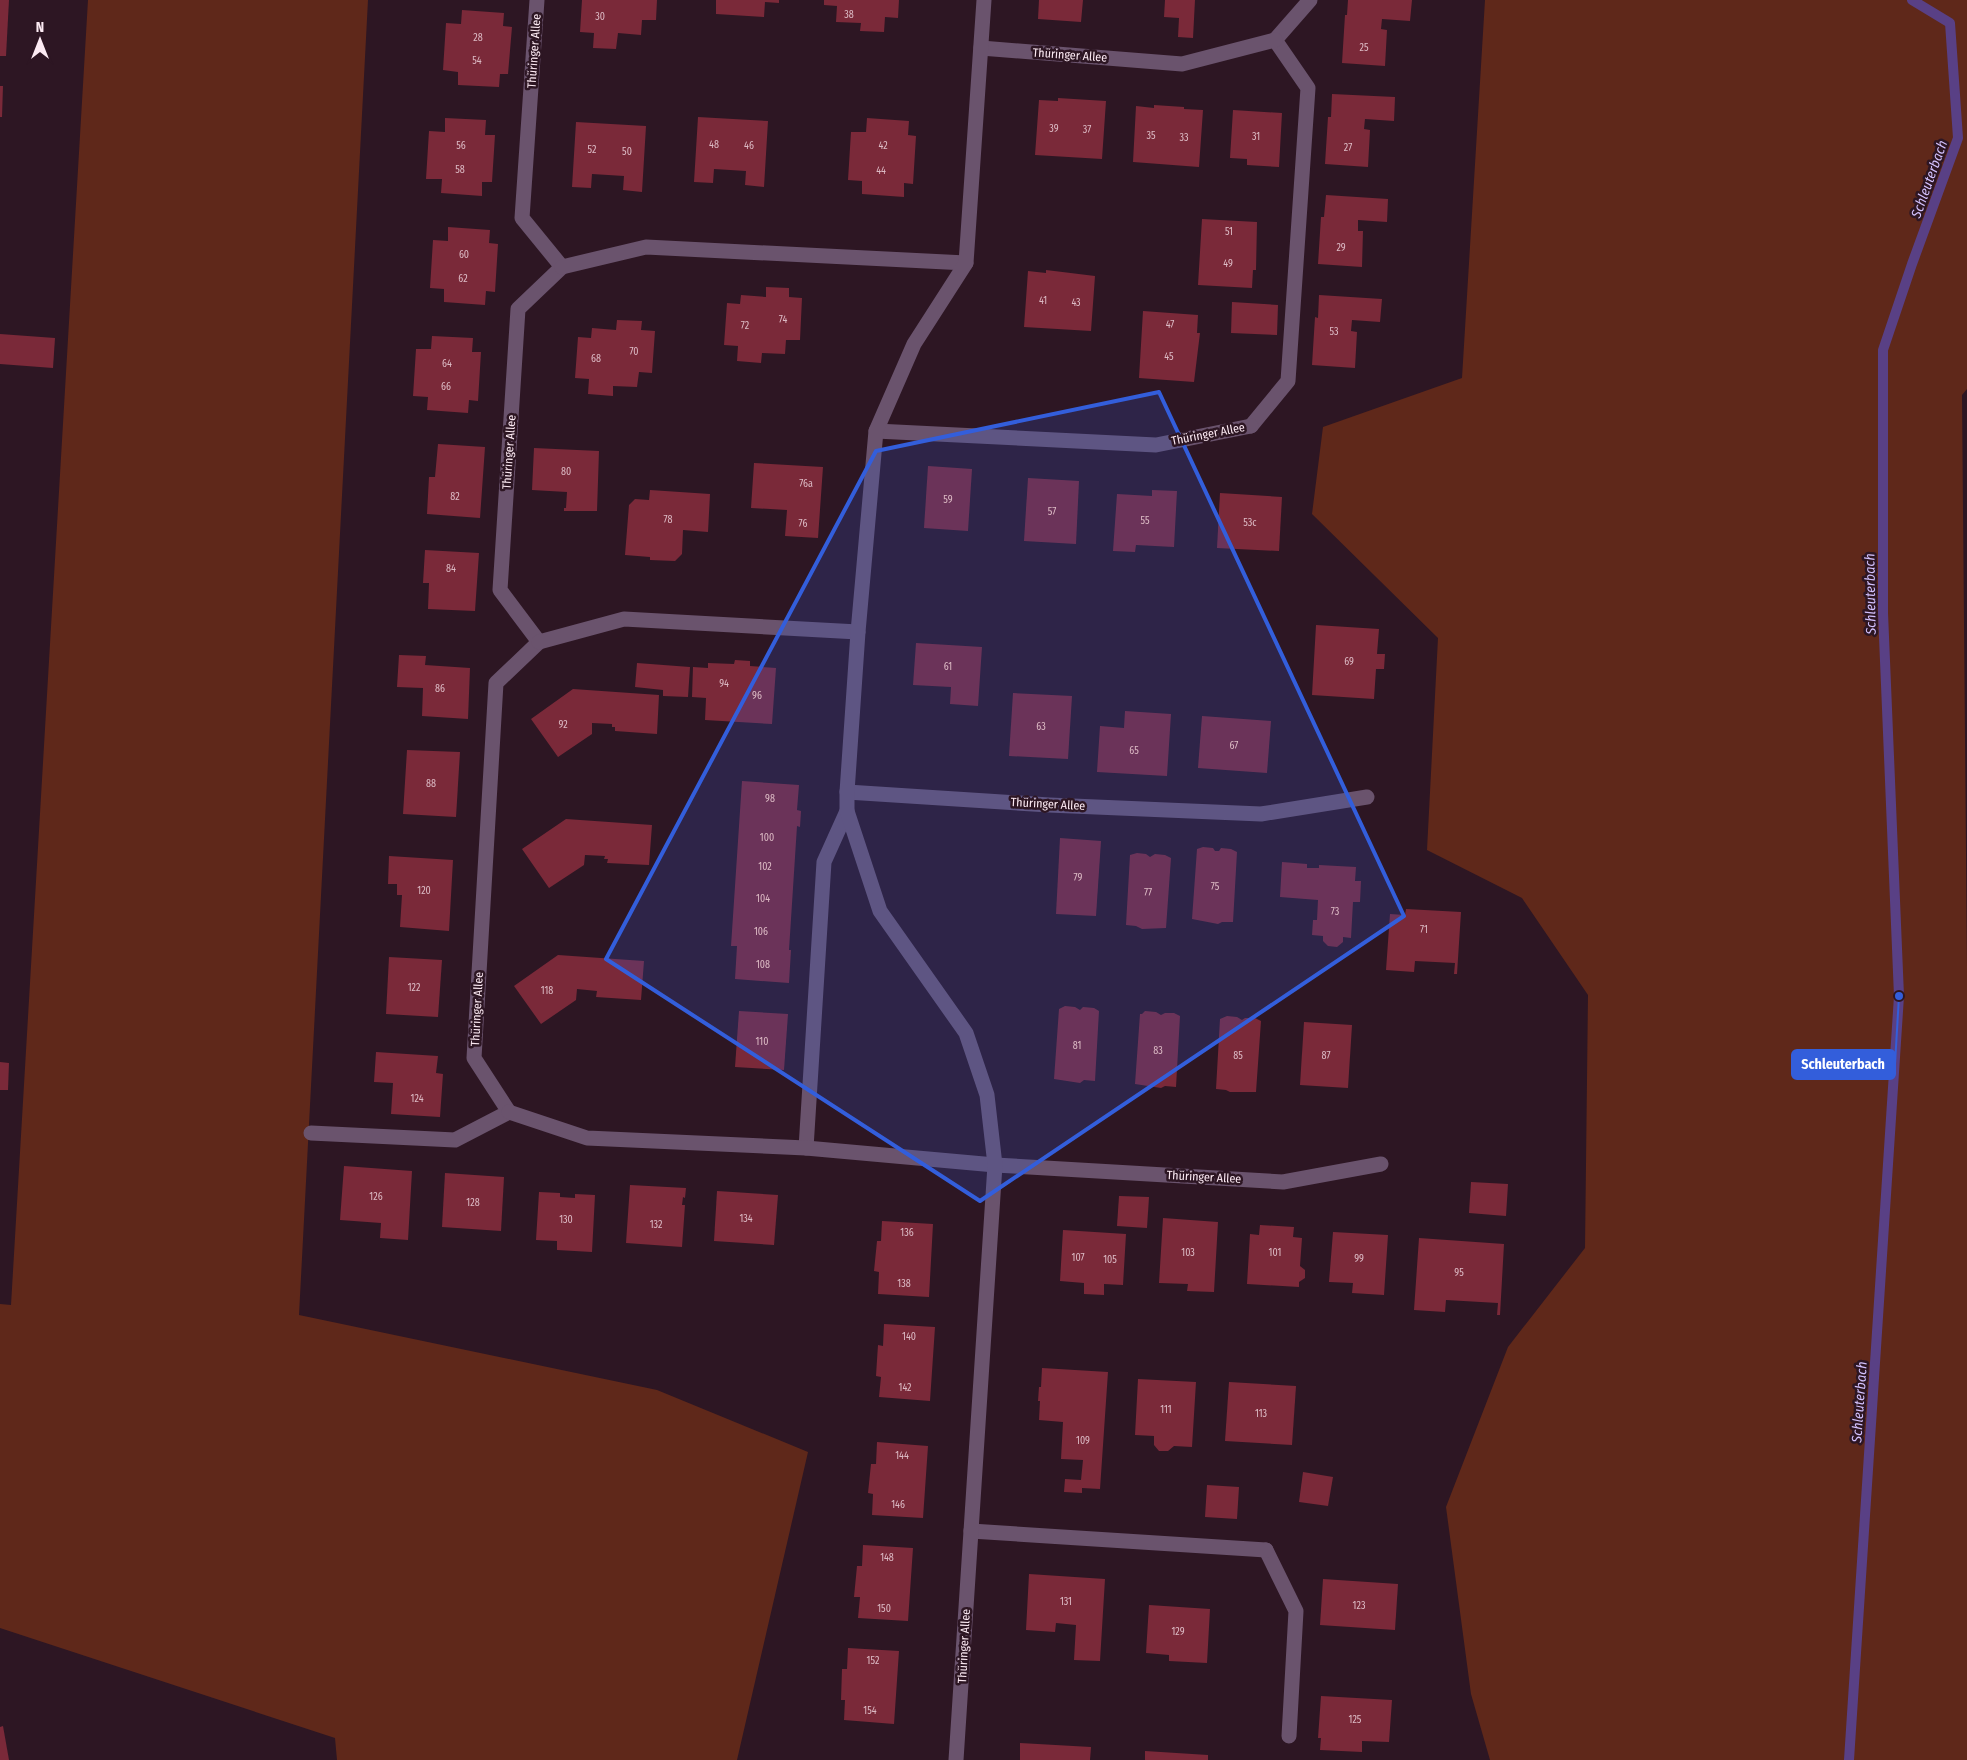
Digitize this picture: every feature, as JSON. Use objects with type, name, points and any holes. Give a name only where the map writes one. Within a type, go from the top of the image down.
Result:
[{"type":"street","name":"Thüringer Allee","points":[[537,0],[522,218],[562,266],[518,309],[500,590],[540,642]]},
{"type":"street","name":"Thüringer Allee","points":[[956,1760],[995,1165],[987,1095],[966,1033],[880,911],[847,811],[847,792],[858,632],[876,431],[914,344],[966,263],[984,0]]},
{"type":"street","points":[[1275,40],[1310,0]]},
{"type":"street","name":"Thüringer Allee","points":[[876,431],[1156,445],[1251,426],[1288,381],[1308,88],[1275,40],[1182,64],[981,48]]},
{"type":"street","points":[[562,266],[646,247],[966,263]]},
{"type":"street","name":"Thüringer Allee","points":[[858,632],[624,619],[540,642],[496,683],[474,1058],[509,1112],[587,1138],[806,1148],[995,1165],[1284,1182],[1382,1164]]},
{"type":"street","name":"Thüringer Allee","points":[[847,792],[1039,804],[1261,814],[1367,797]]},
{"type":"street","name":"Thüringer Allee","points":[[806,1148],[824,862],[847,811]]},
{"type":"street","points":[[311,1133],[455,1140],[509,1112]]},
{"type":"street","points":[[971,1531],[1266,1550],[1296,1611],[1289,1736]]},
{"type":"highlighted area","points":[[1159,392],[1404,916],[980,1201],[606,959],[876,451]]},
{"type":"shaded area","points":[[88,0],[368,0],[299,1315],[657,1390],[808,1452],[737,1760],[337,1760],[335,1738],[0,1628],[0,1304],[11,1305]]},
{"type":"shaded area","points":[[1485,0],[1967,0],[1967,389],[1962,395],[1967,966],[1967,1760],[1490,1760],[1471,1694],[1446,1507],[1508,1347],[1585,1248],[1588,995],[1522,898],[1427,850],[1438,638],[1312,514],[1323,427],[1462,378]]},
{"type":"building","points":[[0,0],[9,0],[6,56],[0,56]]},
{"type":"building","points":[[582,0],[657,0],[656,20],[642,20],[641,35],[618,33],[616,49],[593,48],[594,33],[580,32]]},
{"type":"building","points":[[716,0],[779,0],[779,3],[765,2],[764,17],[716,14]]},
{"type":"building","points":[[824,0],[899,0],[898,18],[885,17],[884,32],[860,31],[861,23],[836,22],[837,6],[824,5]]},
{"type":"building","points":[[1039,0],[1083,0],[1081,22],[1038,19]]},
{"type":"building","points":[[1165,0],[1195,0],[1193,38],[1178,37],[1179,18],[1164,17]]},
{"type":"building","points":[[1348,0],[1412,0],[1410,21],[1382,19],[1381,29],[1387,30],[1385,66],[1342,63],[1345,15],[1347,15]]},
{"type":"building","points":[[462,10],[504,13],[503,26],[512,27],[508,74],[500,74],[499,87],[458,85],[458,72],[443,70],[446,23],[461,24]]},
{"type":"building","points":[[0,86],[3,86],[2,117],[0,117]]},
{"type":"building","points":[[1332,94],[1395,97],[1394,121],[1365,119],[1364,129],[1370,130],[1368,167],[1325,164],[1328,117],[1331,117]]},
{"type":"building","points":[[1058,98],[1106,101],[1102,159],[1035,155],[1039,100],[1058,101]]},
{"type":"building","points":[[1154,105],[1203,110],[1199,167],[1133,162],[1136,106],[1154,108]]},
{"type":"building","points":[[1233,110],[1282,113],[1279,167],[1247,165],[1247,159],[1230,158]]},
{"type":"building","points":[[698,117],[768,121],[764,187],[745,185],[746,171],[714,169],[713,183],[694,182]]},
{"type":"building","points":[[445,118],[486,120],[485,135],[495,135],[492,182],[482,182],[482,196],[441,193],[442,179],[426,179],[429,131],[445,132]]},
{"type":"building","points":[[867,118],[909,121],[908,135],[916,136],[913,184],[904,183],[904,197],[862,194],[862,181],[848,180],[851,132],[866,132]]},
{"type":"building","points":[[576,122],[646,126],[642,192],[623,190],[624,176],[592,174],[591,188],[572,187]]},
{"type":"building","points":[[1326,195],[1388,199],[1387,222],[1358,220],[1358,231],[1363,231],[1362,267],[1318,264],[1321,217],[1324,217]]},
{"type":"building","points":[[1202,219],[1257,222],[1256,270],[1253,270],[1252,288],[1198,285]]},
{"type":"building","points":[[448,227],[490,230],[489,243],[498,244],[495,292],[486,291],[485,305],[444,302],[444,289],[430,288],[433,240],[448,241]]},
{"type":"building","points":[[1046,270],[1095,276],[1091,331],[1024,327],[1028,271],[1046,273]]},
{"type":"building","points":[[766,287],[789,288],[789,297],[802,298],[800,340],[786,340],[785,354],[762,353],[761,363],[737,361],[738,346],[724,345],[727,303],[740,304],[741,295],[766,297]]},
{"type":"building","points":[[1319,295],[1382,299],[1380,322],[1352,320],[1351,331],[1357,332],[1355,368],[1312,365],[1315,317],[1318,318]]},
{"type":"building","points":[[1232,302],[1278,305],[1277,335],[1231,333]]},
{"type":"building","points":[[1143,311],[1198,315],[1197,333],[1200,333],[1194,382],[1139,378]]},
{"type":"building","points":[[617,320],[642,321],[641,330],[655,331],[652,373],[639,372],[637,387],[613,386],[613,396],[588,394],[589,379],[575,378],[578,337],[591,338],[592,328],[616,330]]},
{"type":"building","points":[[0,334],[55,338],[53,368],[0,364]]},
{"type":"building","points":[[432,336],[473,338],[472,352],[481,352],[478,401],[469,400],[468,413],[427,410],[428,397],[413,396],[416,349],[431,349]]},
{"type":"building","points":[[438,444],[485,447],[480,518],[427,514],[429,477],[435,477]]},
{"type":"building","points":[[534,448],[599,451],[597,511],[564,511],[564,508],[566,508],[567,492],[532,490]]},
{"type":"building","points":[[754,463],[823,467],[818,538],[785,536],[787,510],[751,508]]},
{"type":"building","points":[[928,466],[972,469],[968,531],[924,528]]},
{"type":"building","points":[[1028,478],[1079,481],[1076,544],[1024,541]]},
{"type":"building","points":[[650,490],[710,494],[708,532],[683,530],[682,554],[675,561],[650,560],[650,557],[625,555],[629,505],[635,499],[649,500]]},
{"type":"building","points":[[1152,490],[1177,491],[1174,547],[1136,545],[1135,552],[1113,551],[1117,494],[1152,496]]},
{"type":"building","points":[[1220,493],[1282,497],[1279,551],[1217,548]]},
{"type":"building","points":[[425,550],[479,553],[475,611],[428,609],[429,583],[423,583]]},
{"type":"building","points":[[1316,625],[1379,629],[1377,654],[1385,654],[1384,669],[1376,669],[1374,699],[1312,695]]},
{"type":"building","points":[[916,643],[982,647],[978,706],[950,704],[951,687],[913,685]]},
{"type":"building","points":[[399,655],[426,656],[425,665],[470,668],[468,719],[422,716],[423,688],[397,687]]},
{"type":"building","points":[[735,660],[750,661],[750,666],[776,668],[772,724],[705,720],[706,698],[692,697],[693,667],[708,668],[708,663],[734,664]]},
{"type":"building","points":[[637,663],[690,667],[688,697],[663,696],[663,690],[635,687]]},
{"type":"building","points":[[573,689],[659,695],[657,734],[615,731],[615,727],[612,727],[612,724],[592,723],[592,734],[558,757],[531,719]]},
{"type":"building","points":[[1013,693],[1072,696],[1068,759],[1009,756]]},
{"type":"building","points":[[1125,711],[1171,714],[1167,776],[1097,772],[1100,726],[1124,728]]},
{"type":"building","points":[[1202,716],[1271,721],[1267,773],[1198,768]]},
{"type":"building","points":[[407,750],[460,752],[456,817],[403,814]]},
{"type":"building","points":[[742,781],[799,785],[797,810],[801,811],[800,827],[797,826],[789,950],[791,950],[789,983],[735,979],[737,946],[731,946]]},
{"type":"building","points":[[566,819],[652,825],[649,865],[607,863],[608,859],[604,859],[605,856],[585,855],[584,865],[549,888],[522,849]]},
{"type":"building","points":[[1060,838],[1101,841],[1096,916],[1056,914]]},
{"type":"building","points":[[1203,847],[1213,848],[1215,851],[1219,851],[1221,848],[1237,852],[1233,922],[1218,924],[1192,919],[1197,849]]},
{"type":"building","points":[[1137,853],[1146,854],[1150,857],[1155,854],[1165,855],[1171,858],[1166,928],[1142,929],[1126,925],[1130,855]]},
{"type":"building","points":[[389,856],[453,860],[449,931],[400,927],[402,895],[397,895],[397,884],[388,884]]},
{"type":"building","points":[[1282,862],[1307,864],[1307,868],[1319,868],[1319,865],[1356,867],[1355,881],[1361,881],[1360,902],[1353,902],[1351,938],[1343,937],[1343,942],[1337,947],[1328,946],[1323,941],[1323,936],[1312,935],[1313,920],[1317,920],[1318,900],[1280,897]]},
{"type":"building","points":[[1406,909],[1461,912],[1457,974],[1454,974],[1455,963],[1415,961],[1414,972],[1386,970],[1390,914],[1405,915]]},
{"type":"building","points":[[558,955],[644,961],[641,1000],[596,997],[597,991],[577,989],[576,1000],[541,1024],[514,986]]},
{"type":"building","points":[[389,957],[442,960],[438,1017],[386,1014]]},
{"type":"building","points":[[1065,1006],[1075,1007],[1080,1010],[1083,1007],[1094,1008],[1099,1011],[1095,1081],[1084,1080],[1080,1083],[1054,1079],[1059,1009]]},
{"type":"building","points":[[739,1011],[788,1014],[784,1070],[735,1067]]},
{"type":"building","points":[[1145,1011],[1156,1012],[1161,1015],[1174,1013],[1180,1016],[1176,1087],[1165,1086],[1161,1088],[1135,1084],[1140,1014]]},
{"type":"building","points":[[1227,1016],[1237,1017],[1242,1020],[1245,1018],[1255,1018],[1261,1021],[1256,1092],[1230,1092],[1216,1089],[1220,1019]]},
{"type":"building","points":[[1304,1022],[1352,1025],[1348,1088],[1300,1085]]},
{"type":"building","points":[[376,1052],[438,1056],[436,1073],[443,1074],[440,1117],[391,1114],[393,1083],[374,1082]]},
{"type":"building","points":[[0,1062],[9,1063],[8,1090],[0,1090]]},
{"type":"building","points":[[344,1166],[412,1171],[408,1240],[380,1238],[381,1223],[340,1220]]},
{"type":"building","points":[[445,1173],[504,1177],[501,1231],[442,1227]]},
{"type":"building","points":[[1471,1182],[1508,1184],[1506,1216],[1469,1213]]},
{"type":"building","points":[[630,1185],[686,1188],[682,1205],[685,1205],[682,1247],[626,1243]]},
{"type":"building","points":[[717,1191],[778,1195],[774,1245],[714,1241]]},
{"type":"building","points":[[539,1192],[560,1193],[560,1197],[575,1198],[575,1194],[595,1195],[592,1252],[557,1250],[557,1241],[536,1240]]},
{"type":"building","points":[[1119,1196],[1149,1197],[1147,1228],[1117,1226]]},
{"type":"building","points":[[1163,1218],[1218,1222],[1214,1292],[1187,1291],[1188,1284],[1159,1283]]},
{"type":"building","points":[[882,1221],[933,1224],[929,1297],[878,1294],[879,1272],[874,1271],[877,1241],[881,1241]]},
{"type":"building","points":[[1260,1225],[1294,1227],[1293,1237],[1302,1238],[1300,1266],[1305,1270],[1305,1278],[1299,1282],[1299,1287],[1247,1284],[1250,1234],[1259,1235]]},
{"type":"building","points":[[1063,1230],[1126,1234],[1123,1285],[1104,1284],[1104,1295],[1084,1294],[1084,1283],[1060,1281]]},
{"type":"building","points":[[1333,1232],[1388,1235],[1384,1295],[1352,1293],[1353,1283],[1329,1282]]},
{"type":"building","points":[[1419,1238],[1504,1244],[1500,1315],[1497,1315],[1498,1303],[1446,1300],[1445,1312],[1414,1310]]},
{"type":"building","points":[[884,1324],[935,1327],[930,1401],[879,1397],[881,1377],[876,1376],[878,1345],[883,1346]]},
{"type":"building","points":[[1042,1368],[1108,1372],[1100,1489],[1082,1488],[1082,1493],[1064,1492],[1065,1479],[1081,1480],[1083,1460],[1061,1459],[1063,1422],[1039,1420],[1040,1401],[1038,1401]]},
{"type":"building","points":[[1138,1379],[1196,1382],[1192,1447],[1174,1446],[1168,1451],[1159,1451],[1154,1445],[1154,1436],[1135,1435]]},
{"type":"building","points":[[1229,1382],[1296,1386],[1292,1445],[1225,1441]]},
{"type":"building","points":[[877,1442],[928,1446],[923,1518],[872,1515],[873,1494],[868,1493],[871,1464],[876,1464]]},
{"type":"building","points":[[1303,1472],[1333,1477],[1328,1506],[1299,1502]]},
{"type":"building","points":[[1207,1485],[1239,1487],[1237,1519],[1205,1517]]},
{"type":"building","points":[[863,1545],[913,1548],[908,1621],[858,1618],[860,1597],[854,1597],[857,1566],[862,1566]]},
{"type":"building","points":[[1029,1574],[1105,1579],[1100,1661],[1074,1660],[1076,1625],[1056,1623],[1055,1632],[1026,1630]]},
{"type":"building","points":[[1323,1579],[1398,1584],[1395,1630],[1320,1625]]},
{"type":"building","points":[[1149,1605],[1210,1609],[1207,1663],[1169,1661],[1169,1655],[1146,1653]]},
{"type":"building","points":[[848,1648],[899,1651],[894,1724],[844,1720],[845,1700],[841,1700],[842,1669],[847,1669]]},
{"type":"building","points":[[1321,1696],[1392,1700],[1389,1742],[1362,1741],[1362,1752],[1320,1750],[1321,1738],[1318,1738]]},
{"type":"building","points":[[3,1726],[9,1760],[0,1760],[0,1727]]},
{"type":"building","points":[[1020,1743],[1091,1747],[1090,1760],[1020,1760]]},
{"type":"building","points":[[1145,1751],[1208,1755],[1208,1760],[1145,1760]]},
{"type":"waterway","name":"Schleuterbach","points":[[1849,1760],[1899,996],[1883,613],[1883,350],[1958,138],[1950,23],[1912,0]]},
{"type":"place","name":"Schleuterbach","points":[[1899,996]]}]
